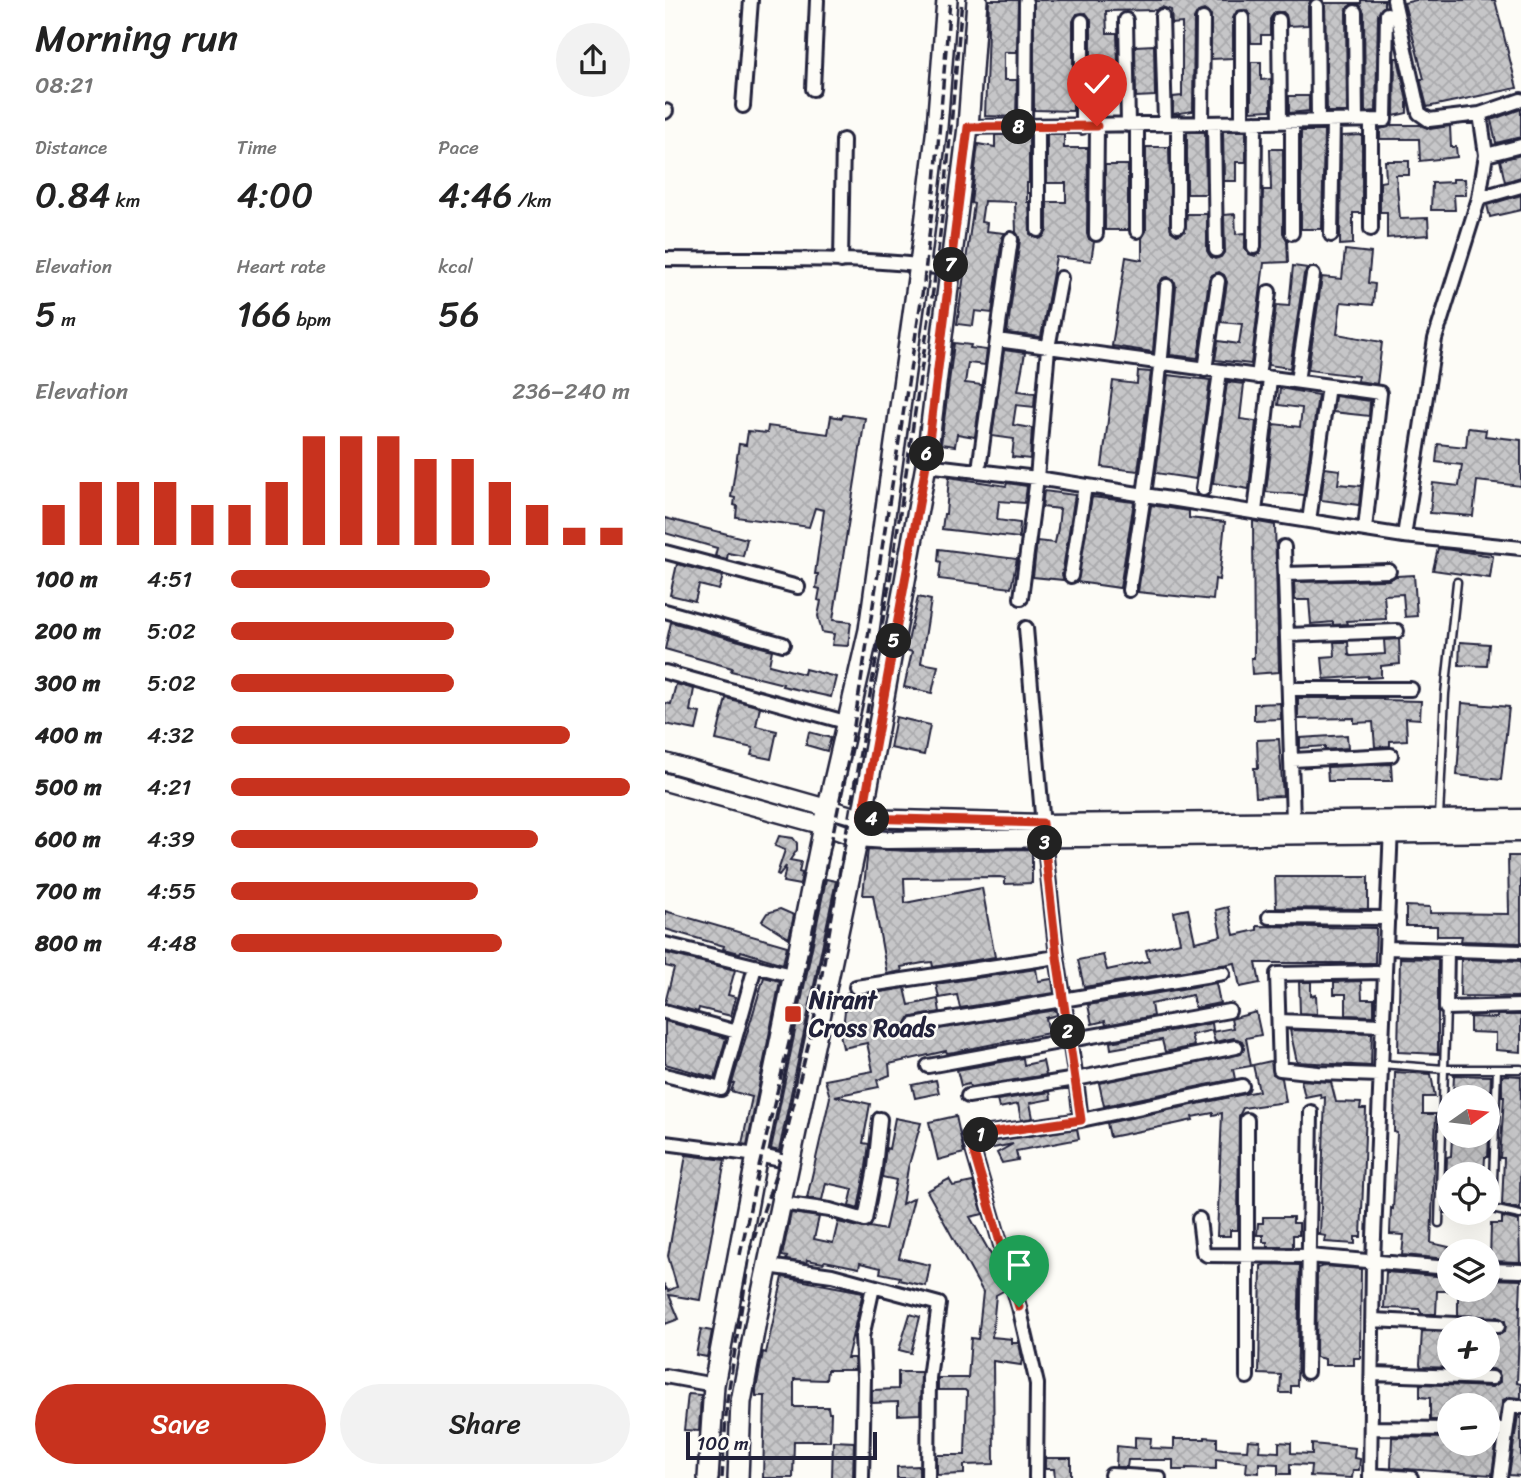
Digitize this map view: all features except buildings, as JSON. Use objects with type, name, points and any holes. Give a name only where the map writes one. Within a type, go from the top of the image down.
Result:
[{"type":"main road","points":[[708,1478],[714,1385],[757,1156],[826,817],[869,630],[937,127],[947,0]]},
{"type":"main road","points":[[739,1478],[741,1402],[862,818],[926,465],[968,127],[977,0]]},
{"type":"street","points":[[743,106],[751,0]]},
{"type":"street","points":[[813,89],[817,0]]},
{"type":"street","points":[[1394,0],[1419,113],[1429,120],[1480,114],[1521,100]]},
{"type":"street","points":[[1026,2],[1038,230]]},
{"type":"street","points":[[1317,6],[1318,121]]},
{"type":"street","points":[[1355,12],[1356,120]]},
{"type":"street","points":[[968,127],[1385,120],[1387,14]]},
{"type":"street","points":[[1162,16],[1178,226]]},
{"type":"street","points":[[1242,18],[1254,247]]},
{"type":"street","points":[[1126,19],[1137,230]]},
{"type":"street","points":[[1203,19],[1216,250]]},
{"type":"street","points":[[1279,20],[1291,233]]},
{"type":"street","points":[[1082,22],[1082,127]]},
{"type":"street","points":[[1404,536],[1435,339],[1479,198],[1486,155],[1480,114]]},
{"type":"street","points":[[1371,120],[1371,229]]},
{"type":"street","points":[[1331,235],[1333,121]]},
{"type":"street","points":[[1096,234],[1097,126]]},
{"type":"street","points":[[841,261],[843,140]]},
{"type":"street","points":[[1486,155],[1521,146]]},
{"type":"street","points":[[1479,198],[1521,186]]},
{"type":"street","points":[[980,462],[1011,239]]},
{"type":"street","points":[[665,259],[841,261],[920,264],[950,269]]},
{"type":"street","points":[[1297,381],[1313,275]]},
{"type":"street","points":[[1021,598],[1037,478],[1048,348],[1061,278]]},
{"type":"street","points":[[1205,370],[1218,281]]},
{"type":"street","points":[[1129,590],[1162,365],[1167,286]]},
{"type":"street","points":[[1255,512],[1269,292]]},
{"type":"street","points":[[997,340],[1162,365],[1380,393],[1365,529]]},
{"type":"street","points":[[1203,489],[1220,372]]},
{"type":"street","points":[[1309,521],[1328,386]]},
{"type":"street","points":[[926,465],[1037,478],[1404,536],[1521,548]]},
{"type":"street","points":[[1071,576],[1085,486]]},
{"type":"street","points":[[1284,547],[1293,820]]},
{"type":"street","points":[[665,552],[797,587]]},
{"type":"street","points":[[1285,574],[1389,571]]},
{"type":"street","points":[[665,611],[783,644]]},
{"type":"street","points":[[1026,628],[1043,831],[1057,957],[1081,1120]]},
{"type":"street","points":[[1287,635],[1397,631]]},
{"type":"street","points":[[665,672],[849,723]]},
{"type":"street","points":[[1290,689],[1411,690]]},
{"type":"street","points":[[1292,760],[1391,755]]},
{"type":"street","points":[[665,762],[826,817],[857,838],[887,840],[1293,820],[1521,833]]},
{"type":"street","points":[[665,782],[826,817],[1043,831],[1391,827],[1439,819],[1521,818]]},
{"type":"street","points":[[1391,827],[1373,1261],[1370,1476],[1411,1478]]},
{"type":"street","points":[[1269,917],[1388,918]]},
{"type":"street","points":[[665,944],[795,976]]},
{"type":"street","points":[[1387,948],[1521,952]]},
{"type":"street","points":[[1447,948],[1446,1008],[1521,1006]]},
{"type":"street","points":[[856,987],[1057,957]]},
{"type":"street","points":[[665,1075],[721,1089],[755,967]]},
{"type":"street","points":[[1380,1070],[1318,1073],[1280,1069],[1277,974],[1384,972]]},
{"type":"street","points":[[914,1025],[1223,973]]},
{"type":"street","points":[[927,1066],[1229,1011]]},
{"type":"street","points":[[665,1012],[737,1032]]},
{"type":"street","points":[[1279,1021],[1382,1025]]},
{"type":"street","points":[[968,1096],[1076,1079],[1236,1047]]},
{"type":"street","points":[[1036,1478],[1037,1384],[1019,1307],[969,1136],[1081,1120],[1242,1086]]},
{"type":"street","points":[[1307,1371],[1311,1112]]},
{"type":"street","points":[[781,1203],[830,1210],[865,1220],[875,1168],[880,1119]]},
{"type":"street","points":[[1247,1120],[1247,1377]]},
{"type":"street","points":[[665,1143],[789,1162]]},
{"type":"street","points":[[1199,1219],[1203,1252],[1207,1255],[1309,1256],[1437,1267]]},
{"type":"street","points":[[768,1266],[832,1275],[939,1304],[929,1378],[928,1478]]},
{"type":"street","points":[[1500,1270],[1521,1271]]},
{"type":"street","points":[[862,1478],[862,1337],[873,1286]]},
{"type":"street","points":[[1373,1320],[1437,1323]]},
{"type":"street","points":[[1373,1374],[1437,1376]]},
{"type":"street","points":[[665,1376],[714,1385]]},
{"type":"street","points":[[1500,1478],[1510,1406],[1521,1407]]},
{"type":"street","points":[[1371,1428],[1437,1429]]},
{"type":"street","points":[[1500,1429],[1505,1429]]},
{"type":"street","points":[[1111,1475],[1159,1478]]},
{"type":"lane","points":[[1439,819],[1445,694],[1457,582]]},
{"type":"lane","points":[[1441,1162],[1446,1008]]},
{"type":"lane","points":[[1497,1069],[1492,1209],[1520,1214]]},
{"type":"lane","points":[[1380,1070],[1521,1069]]},
{"type":"railway","points":[[740,1255],[794,1022],[850,751],[924,282],[950,0]]},
{"type":"railway","points":[[722,1478],[727,1401],[751,1247],[777,1171],[813,1026],[892,567],[934,284],[962,0]]},
{"type":"place","name":"Nirant Cross Roads","points":[[793,1014]]},
{"type":"route","points":[[1019,1307],[969,1136],[1081,1120],[1057,957],[1042,823],[862,818],[926,465],[968,127],[1097,126]]}]
